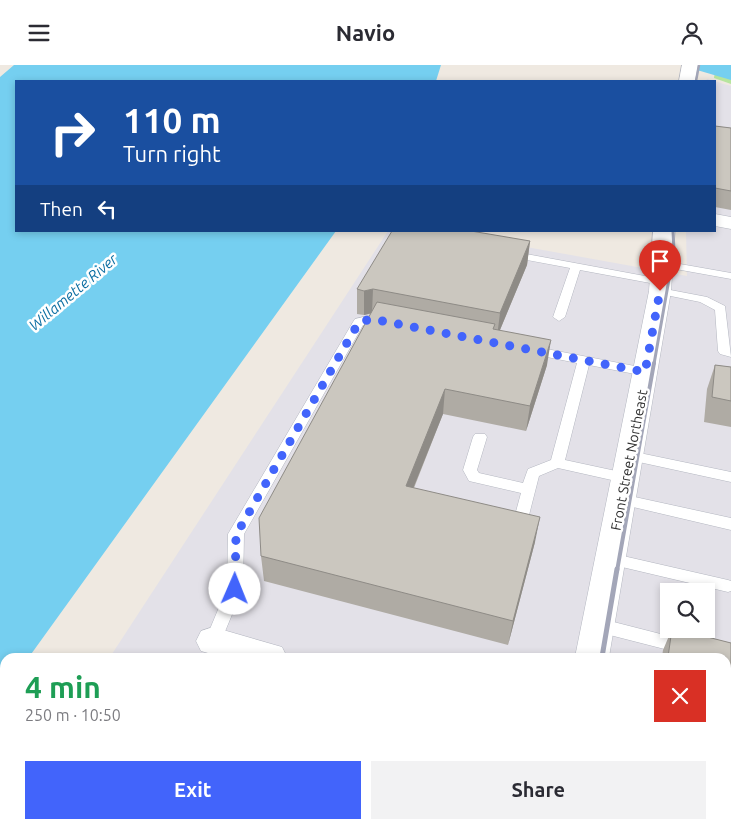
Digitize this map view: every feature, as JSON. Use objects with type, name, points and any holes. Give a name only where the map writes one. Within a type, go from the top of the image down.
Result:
[{"type":"street","points":[[716,220],[731,223]]},
{"type":"street","name":"Front Street Northeast","points":[[593,653],[661,279],[664,232]]},
{"type":"street","points":[[213,641],[256,653]]},
{"type":"lane","points":[[500,253],[661,279],[731,276]]},
{"type":"lane","points":[[559,317],[576,266]]},
{"type":"lane","points":[[661,279],[721,308],[724,351],[731,353]]},
{"type":"lane","points":[[213,641],[235,589],[236,535],[359,322],[372,319],[400,324]]},
{"type":"lane","points":[[520,348],[645,372]]},
{"type":"lane","points":[[557,463],[584,361]]},
{"type":"lane","points":[[480,437],[470,470],[474,477],[529,490]]},
{"type":"lane","points":[[521,519],[533,473],[557,463],[625,477],[731,477]]},
{"type":"lane","points":[[625,477],[731,524]]},
{"type":"lane","points":[[610,559],[728,586]]},
{"type":"lane","points":[[598,625],[698,651]]},
{"type":"shaded area","points":[[716,81],[731,86],[731,653],[113,653],[387,232],[444,232],[687,276],[686,232],[716,232]]},
{"type":"green space","points":[[716,65],[731,65],[731,84],[714,78]]},
{"type":"water","name":"Willamette River","points":[[14,65],[441,65],[436,80],[15,80],[15,232],[335,232],[32,653],[0,653],[0,77]]},
{"type":"building","points":[[716,126],[731,128],[731,191],[716,188]]},
{"type":"building","points":[[391,232],[477,232],[530,241],[500,313],[373,289],[364,291],[357,289]]},
{"type":"building","points":[[377,302],[495,324],[493,329],[551,340],[530,406],[445,389],[406,486],[540,517],[513,621],[261,556],[259,518]]},
{"type":"building","points":[[715,365],[731,367],[731,401],[712,397]]},
{"type":"building","points":[[671,638],[711,638],[731,643],[731,653],[669,653]]},
{"type":"waterway","points":[[706,65],[731,72]]},
{"type":"railway","points":[[696,80],[699,65]]},
{"type":"railway","points":[[654,364],[674,251],[673,232]]},
{"type":"railway","points":[[617,571],[654,363]]},
{"type":"railway","points":[[603,653],[617,569]]},
{"type":"route","points":[[235,589],[236,535],[359,322],[372,319],[645,372],[660,291]]}]
